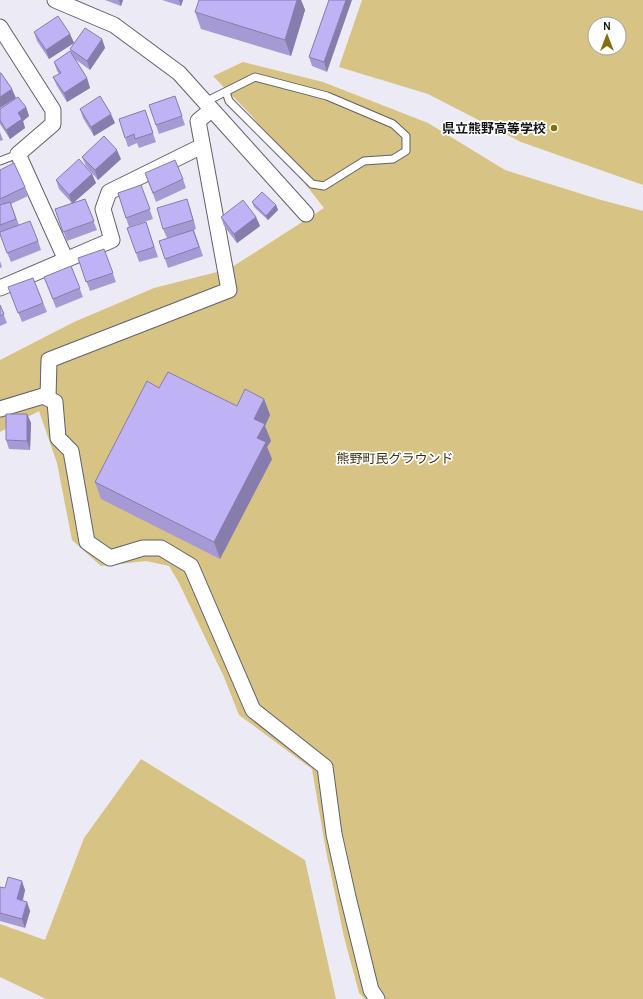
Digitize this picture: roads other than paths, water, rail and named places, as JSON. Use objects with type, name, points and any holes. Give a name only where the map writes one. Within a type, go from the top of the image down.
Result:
[{"type":"street","points":[[55,0],[114,25],[179,73],[306,214]]},
{"type":"street","points":[[0,27],[53,110],[53,124],[18,154],[66,260]]},
{"type":"street","points":[[48,398],[49,360],[230,290],[198,121],[208,106]]},
{"type":"street","points":[[0,288],[112,240],[103,209],[109,192],[202,146]]},
{"type":"street","points":[[0,409],[43,396],[55,402],[58,438],[71,451],[87,542],[110,558],[143,548],[161,548],[191,566],[253,710],[325,766],[335,841],[372,990],[377,999]]},
{"type":"lane","points":[[208,106],[226,92],[255,77],[327,96],[393,124],[406,136],[406,151],[393,159],[364,161],[324,186],[312,184],[230,101],[226,92]]},
{"type":"lane","points":[[0,162],[18,154]]},
{"type":"place","name":"県立熊野高等学校","points":[[554,128]]},
{"type":"park label","name":"熊野町民グラウンド","points":[[395,458]]}]
